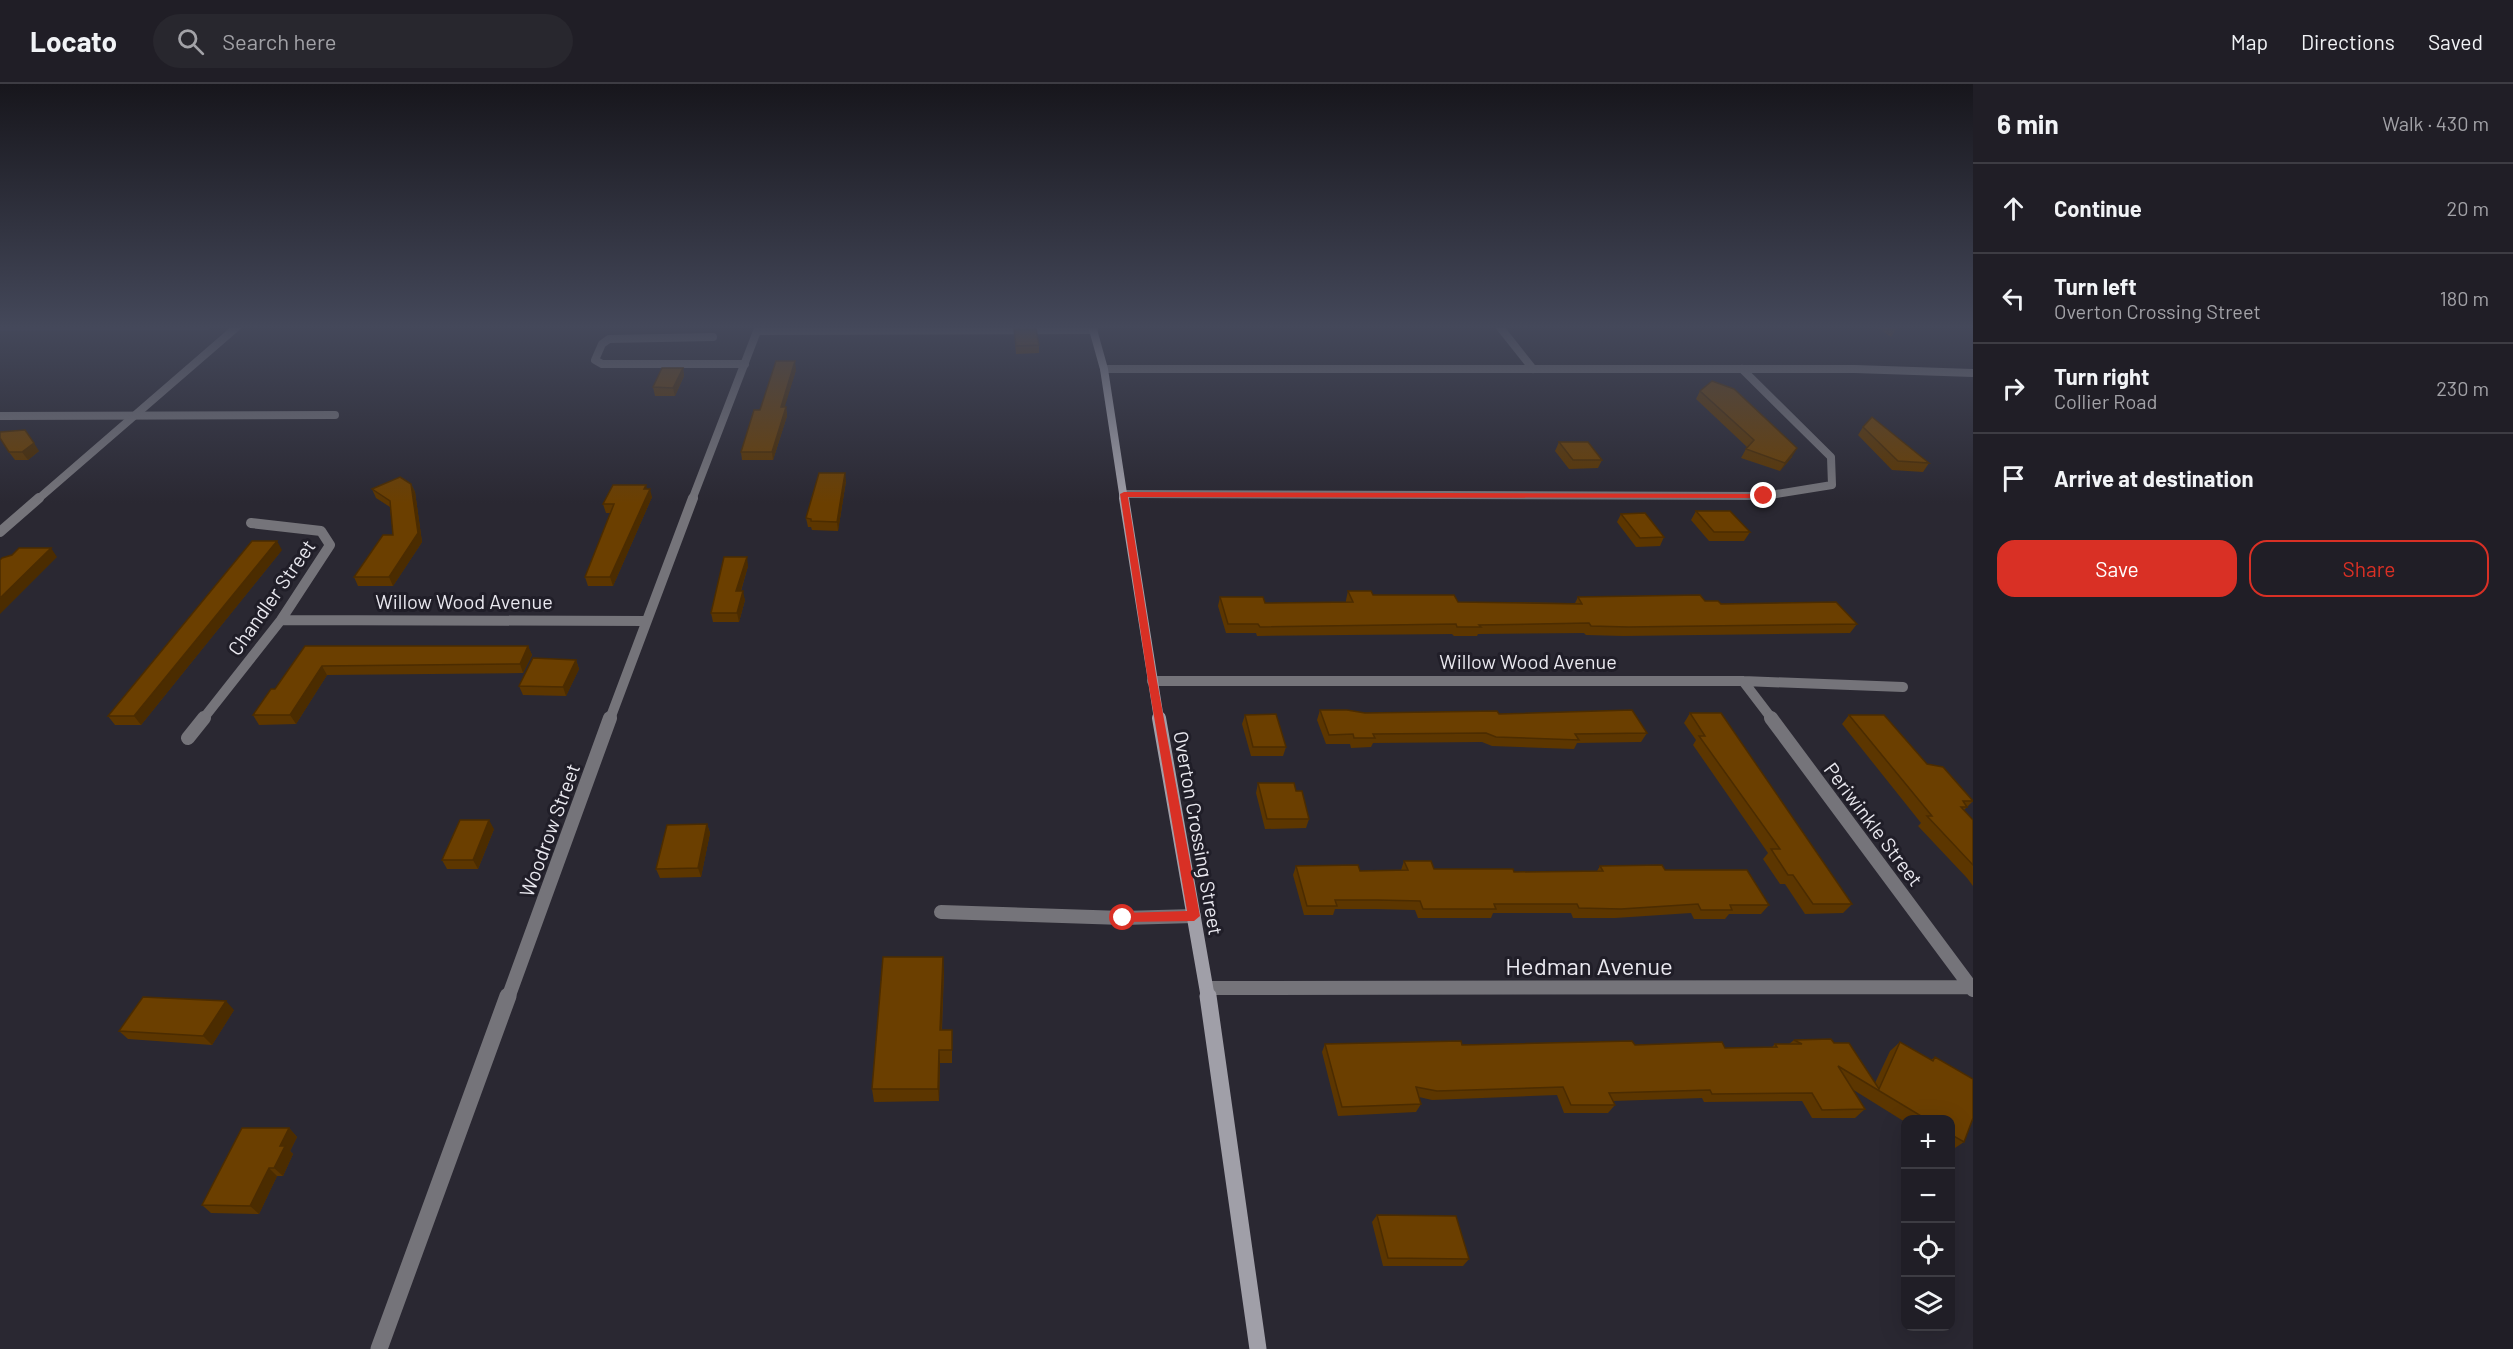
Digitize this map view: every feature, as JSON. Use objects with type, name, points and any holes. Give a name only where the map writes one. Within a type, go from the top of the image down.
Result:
[{"type":"main road","name":"Overton Crossing Street","points":[[1107,385],[1152,681],[1207,988],[1258,1349]]},
{"type":"street","points":[[0,532],[170,385]]},
{"type":"street","name":"Woodrow Street","points":[[379,1349],[646,621],[737,385]]},
{"type":"street","points":[[1124,494],[1764,496],[1832,485],[1832,457],[1758,385]]},
{"type":"street","points":[[0,416],[335,415]]},
{"type":"street","name":"Chandler Street","points":[[189,738],[281,620],[330,544],[321,531],[251,523]]},
{"type":"street","name":"Willow Wood Avenue","points":[[281,620],[646,621]]},
{"type":"street","name":"Willow Wood Avenue","points":[[1152,681],[1743,681],[1903,687]]},
{"type":"street","name":"Periwinkle Street","points":[[1743,681],[1972,989]]},
{"type":"street","points":[[941,912],[1123,918],[1194,916]]},
{"type":"street","name":"Hedman Avenue","points":[[1207,988],[1972,989]]},
{"type":"building","points":[[654,385],[674,385],[673,388],[653,387]]},
{"type":"building","points":[[768,385],[788,385],[781,407],[786,407],[772,452],[741,452],[754,410],[760,410]]},
{"type":"building","points":[[1707,385],[1723,385],[1734,389],[1797,448],[1785,463],[1746,449],[1754,440],[1700,391]]},
{"type":"building","points":[[1872,417],[1929,463],[1898,461],[1863,427]]},
{"type":"building","points":[[25,430],[34,443],[22,452],[9,452],[0,438],[0,432]]},
{"type":"building","points":[[1559,442],[1588,442],[1602,460],[1573,460]]},
{"type":"building","points":[[819,473],[845,473],[837,522],[811,521],[806,518]]},
{"type":"building","points":[[400,477],[411,484],[418,533],[389,577],[354,577],[383,535],[393,535],[390,501],[372,489]]},
{"type":"building","points":[[613,485],[646,485],[644,489],[650,489],[610,577],[585,577],[614,504],[603,504]]},
{"type":"building","points":[[1696,511],[1730,511],[1750,532],[1714,532]]},
{"type":"building","points":[[1645,513],[1664,537],[1640,538],[1621,514]]},
{"type":"building","points":[[252,541],[277,541],[134,716],[108,716]]},
{"type":"building","points":[[19,548],[51,548],[0,598],[0,560],[12,555]]},
{"type":"building","points":[[724,557],[747,557],[736,591],[743,591],[737,613],[711,613]]},
{"type":"building","points":[[1348,591],[1371,591],[1373,595],[1454,595],[1458,602],[1582,604],[1578,597],[1700,595],[1705,601],[1718,601],[1721,604],[1836,602],[1857,624],[1628,627],[1591,626],[1589,623],[1479,625],[1481,627],[1457,627],[1456,624],[1260,627],[1258,624],[1228,624],[1220,597],[1263,597],[1265,603],[1353,602]]},
{"type":"building","points":[[305,646],[528,646],[520,664],[322,666],[290,715],[253,715],[271,689],[275,689]]},
{"type":"building","points":[[533,658],[576,660],[563,687],[519,686]]},
{"type":"building","points":[[1320,710],[1365,713],[1497,711],[1499,714],[1632,710],[1647,733],[1575,734],[1579,740],[1496,737],[1486,733],[1373,734],[1375,738],[1354,738],[1353,734],[1329,735]]},
{"type":"building","points":[[1690,713],[1721,713],[1852,904],[1813,904],[1793,875],[1788,875],[1771,849],[1780,849],[1699,736],[1705,736]]},
{"type":"building","points":[[1276,714],[1286,747],[1253,747],[1245,715]]},
{"type":"building","points":[[1849,715],[1884,715],[1927,764],[1943,767],[1973,801],[1963,801],[1967,807],[1961,807],[1973,820],[1973,865],[1927,816],[1932,816]]},
{"type":"building","points":[[1258,783],[1294,783],[1296,791],[1302,791],[1309,819],[1267,819]]},
{"type":"building","points":[[460,820],[489,820],[473,860],[442,860]]},
{"type":"building","points":[[707,824],[698,868],[656,869],[667,825]]},
{"type":"building","points":[[1404,861],[1431,861],[1434,869],[1513,869],[1514,872],[1603,871],[1600,866],[1662,865],[1665,870],[1747,870],[1769,905],[1730,905],[1732,910],[1701,910],[1698,904],[1621,909],[1579,908],[1577,904],[1494,904],[1496,909],[1423,909],[1420,901],[1335,900],[1337,906],[1307,906],[1296,866],[1358,865],[1360,871],[1408,870]]},
{"type":"building","points":[[883,957],[943,957],[940,1030],[952,1030],[952,1050],[939,1050],[938,1089],[872,1089]]},
{"type":"building","points":[[143,997],[226,1001],[203,1036],[119,1031]]},
{"type":"building","points":[[1831,1039],[1834,1043],[1849,1043],[1879,1089],[1900,1042],[1933,1061],[1935,1057],[1973,1079],[1973,1118],[1964,1142],[1955,1137],[1955,1115],[1919,1115],[1838,1066],[1865,1109],[1822,1110],[1812,1093],[1712,1094],[1710,1090],[1609,1093],[1615,1105],[1571,1105],[1563,1087],[1437,1091],[1416,1087],[1421,1104],[1342,1107],[1325,1044],[1461,1041],[1462,1045],[1632,1041],[1635,1045],[1722,1042],[1725,1048],[1802,1044],[1794,1040]]},
{"type":"building","points":[[242,1128],[289,1128],[280,1146],[285,1146],[274,1168],[269,1168],[250,1206],[202,1205]]},
{"type":"building","points":[[1377,1215],[1456,1216],[1469,1259],[1388,1258]]},
{"type":"route","points":[[1123,918],[1194,916],[1152,681],[1124,494],[1764,496]]}]
